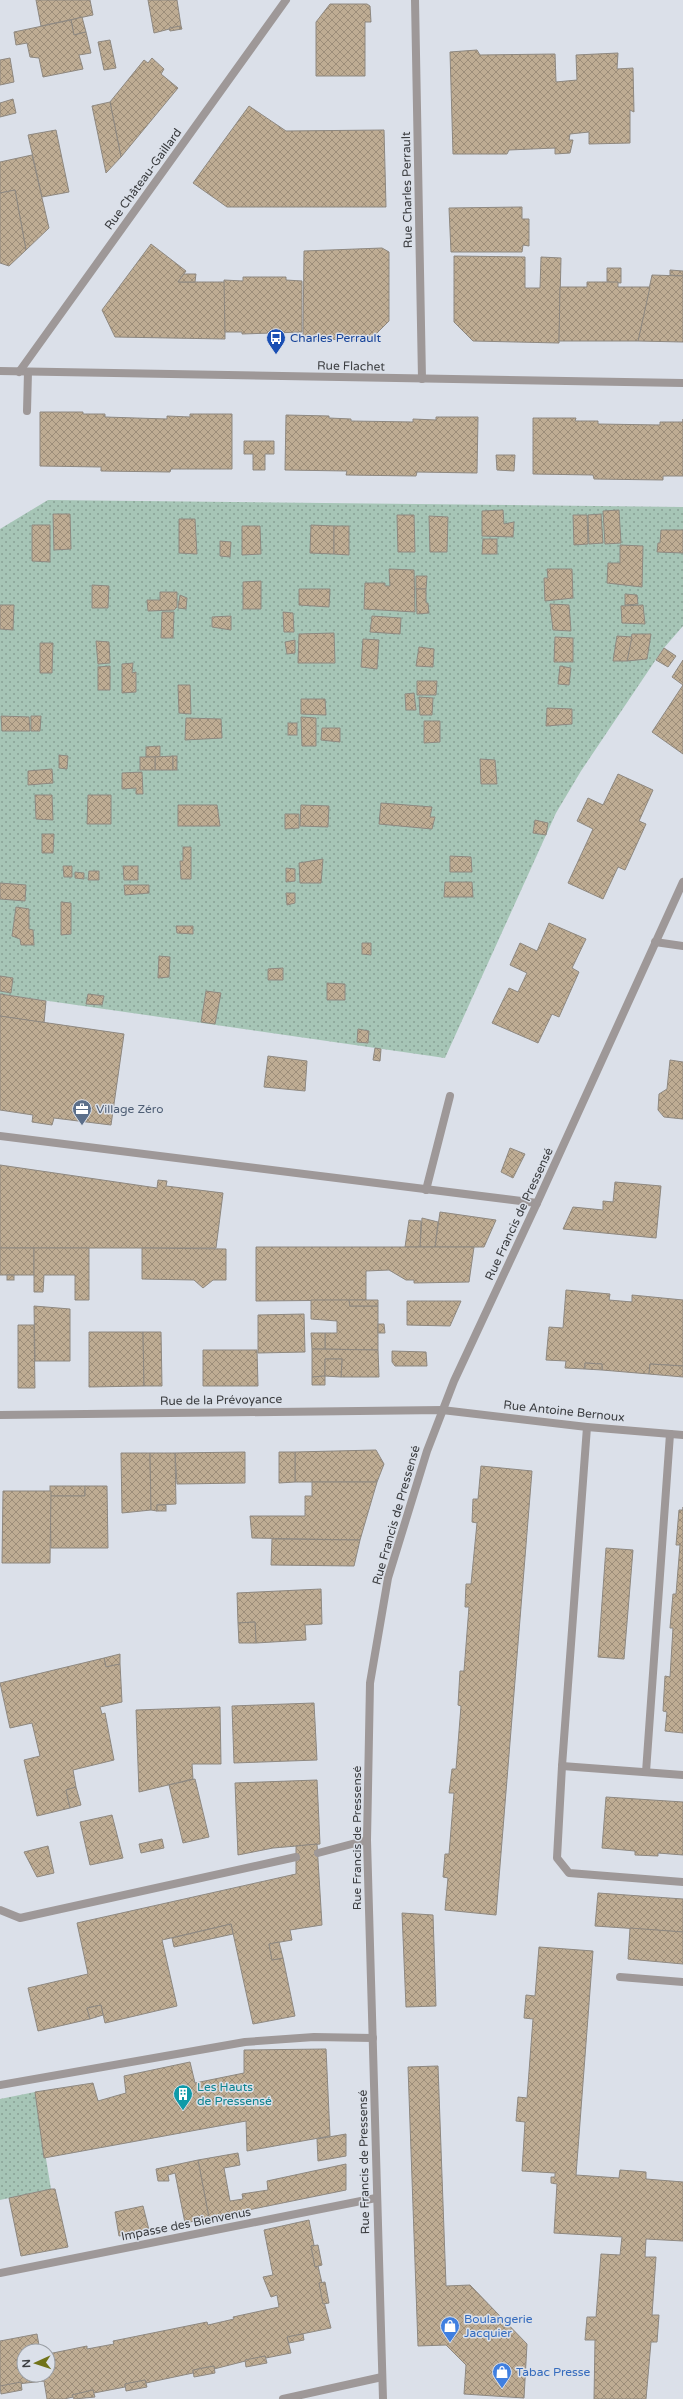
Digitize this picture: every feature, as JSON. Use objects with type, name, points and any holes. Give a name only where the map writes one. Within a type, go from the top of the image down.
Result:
[{"type":"street","name":"Rue Château-Gaillard","points":[[19,372],[286,0]]},
{"type":"street","name":"Rue Charles Perrault","points":[[416,0],[422,379]]},
{"type":"street","name":"Rue Flachet","points":[[0,371],[683,383]]},
{"type":"street","points":[[27,411],[28,372]]},
{"type":"street","name":"Rue Francis de Pressensé","points":[[383,2399],[376,2198],[368,1840],[370,1683],[388,1578],[427,1451],[442,1410],[538,1204],[683,882]]},
{"type":"street","points":[[655,942],[683,946]]},
{"type":"street","points":[[426,1190],[450,1096]]},
{"type":"street","points":[[0,1136],[538,1204]]},
{"type":"street","name":"Rue de la Prévoyance","points":[[0,1415],[442,1410]]},
{"type":"street","name":"Rue Antoine Bernoux","points":[[442,1410],[587,1427],[683,1434]]},
{"type":"street","points":[[587,1427],[562,1766],[557,1858],[569,1873],[683,1882]]},
{"type":"street","points":[[646,1772],[670,1434]]},
{"type":"street","points":[[562,1766],[683,1775]]},
{"type":"street","points":[[318,1852],[368,1840]]},
{"type":"street","points":[[0,1910],[20,1918],[296,1858]]},
{"type":"street","points":[[620,1977],[683,1982]]},
{"type":"street","points":[[0,2085],[245,2042],[314,2038],[373,2038]]},
{"type":"street","name":"Impasse des Bienvenus","points":[[0,2273],[376,2198]]},
{"type":"street","points":[[283,2399],[382,2377]]},
{"type":"green space","points":[[48,500],[683,507],[683,626],[663,649],[581,771],[556,813],[445,1058],[0,994],[0,529]]},
{"type":"green space","points":[[35,2092],[51,2189],[0,2200],[0,2099]]},
{"type":"building","points":[[36,0],[90,0],[93,15],[41,26]]},
{"type":"building","points":[[148,0],[177,0],[181,26],[154,33]]},
{"type":"building","points":[[330,4],[367,4],[370,6],[371,22],[365,22],[365,76],[316,76],[316,22]]},
{"type":"building","points":[[82,17],[86,32],[74,35],[71,20]]},
{"type":"building","points":[[71,20],[74,35],[86,32],[91,53],[79,55],[83,69],[43,77],[39,58],[30,57],[27,43],[16,45],[14,32]]},
{"type":"building","points":[[181,26],[182,29],[170,31],[169,28]]},
{"type":"building","points":[[110,40],[116,68],[104,70],[98,42]]},
{"type":"building","points":[[477,50],[480,55],[555,54],[556,82],[577,80],[576,55],[618,53],[617,69],[633,68],[634,112],[630,110],[630,143],[589,144],[589,132],[570,134],[569,140],[573,140],[570,153],[555,154],[555,148],[509,150],[507,154],[453,154],[450,52]]},
{"type":"building","points":[[10,58],[14,82],[0,85],[0,60]]},
{"type":"building","points":[[152,58],[164,69],[161,74],[178,88],[121,157],[110,102],[144,60],[148,63]]},
{"type":"building","points":[[13,99],[16,113],[0,117],[0,103]]},
{"type":"building","points":[[110,102],[121,157],[106,173],[92,106]]},
{"type":"building","points":[[249,106],[286,131],[384,130],[386,207],[227,207],[193,183]]},
{"type":"building","points":[[56,130],[69,192],[42,197],[28,135]]},
{"type":"building","points":[[32,155],[49,228],[26,250],[15,190],[0,193],[0,162]]},
{"type":"building","points":[[15,190],[26,250],[9,266],[0,263],[0,193]]},
{"type":"building","points":[[522,207],[522,219],[529,219],[529,246],[523,245],[522,252],[451,252],[449,208]]},
{"type":"building","points":[[151,244],[186,271],[178,282],[225,282],[225,339],[115,337],[102,310]]},
{"type":"building","points":[[382,248],[389,252],[389,321],[370,340],[303,339],[304,251]]},
{"type":"building","points":[[454,256],[525,257],[525,288],[540,288],[541,257],[561,258],[559,343],[473,341],[454,322]]},
{"type":"building","points":[[607,268],[621,268],[621,283],[607,282]]},
{"type":"building","points":[[670,270],[683,271],[683,276],[670,275]]},
{"type":"building","points":[[184,274],[196,274],[195,282],[178,282]]},
{"type":"building","points":[[652,275],[683,276],[683,342],[638,341]]},
{"type":"building","points":[[243,277],[286,277],[286,280],[302,281],[302,332],[242,334],[242,332],[225,332],[224,280],[243,281]]},
{"type":"building","points":[[587,282],[618,282],[618,287],[650,287],[638,341],[559,341],[560,287],[587,287]]},
{"type":"building","points":[[40,412],[83,412],[83,414],[105,414],[105,417],[167,419],[167,416],[190,417],[190,414],[232,414],[232,469],[171,469],[170,472],[101,471],[101,467],[40,466]]},
{"type":"building","points":[[286,415],[329,416],[329,418],[351,419],[351,421],[413,422],[413,419],[436,420],[436,417],[478,417],[477,473],[417,472],[416,476],[346,475],[347,471],[285,470]]},
{"type":"building","points":[[533,418],[576,418],[575,421],[598,421],[598,424],[660,425],[660,422],[683,422],[683,476],[663,476],[663,480],[594,479],[593,475],[533,474]]},
{"type":"building","points":[[244,441],[274,441],[274,454],[265,454],[265,470],[253,470],[253,454],[244,454]]},
{"type":"building","points":[[496,455],[515,455],[514,471],[497,470]]},
{"type":"building","points":[[503,510],[504,524],[514,522],[513,537],[482,536],[482,511]]},
{"type":"building","points":[[619,510],[621,543],[605,544],[603,511]]},
{"type":"building","points":[[53,514],[70,514],[71,549],[54,550]]},
{"type":"building","points":[[601,514],[603,543],[589,544],[588,515]]},
{"type":"building","points":[[397,515],[414,515],[415,552],[398,552]]},
{"type":"building","points":[[573,515],[587,515],[588,544],[574,545]]},
{"type":"building","points":[[429,516],[448,517],[447,552],[430,552]]},
{"type":"building","points":[[179,519],[195,519],[197,554],[179,553]]},
{"type":"building","points":[[32,525],[50,525],[50,562],[32,561]]},
{"type":"building","points":[[311,525],[334,526],[334,554],[310,553]]},
{"type":"building","points":[[242,526],[260,526],[261,554],[242,555]]},
{"type":"building","points":[[334,526],[349,526],[349,555],[334,554]]},
{"type":"building","points":[[661,530],[683,530],[683,553],[657,552],[658,543],[660,543]]},
{"type":"building","points":[[483,539],[497,539],[497,554],[482,554]]},
{"type":"building","points":[[220,541],[231,542],[230,557],[220,556]]},
{"type":"building","points":[[620,545],[643,546],[642,587],[607,583],[608,563],[620,563]]},
{"type":"building","points":[[389,569],[414,570],[415,612],[364,609],[365,583],[385,583],[385,586],[390,586]]},
{"type":"building","points":[[547,569],[572,569],[573,598],[545,601],[544,578],[548,578]]},
{"type":"building","points":[[416,576],[427,576],[426,589],[416,589]]},
{"type":"building","points":[[261,581],[261,609],[243,609],[243,582]]},
{"type":"building","points":[[92,585],[109,586],[108,608],[92,608]]},
{"type":"building","points":[[299,589],[330,589],[329,607],[299,605]]},
{"type":"building","points":[[416,589],[426,589],[426,603],[428,603],[429,613],[417,614]]},
{"type":"building","points":[[160,592],[177,592],[177,607],[174,610],[148,611],[147,600],[160,600]]},
{"type":"building","points":[[625,594],[637,595],[638,604],[625,605]]},
{"type":"building","points":[[180,595],[187,598],[186,609],[178,608]]},
{"type":"building","points":[[550,604],[569,605],[571,631],[553,630]]},
{"type":"building","points":[[0,605],[14,605],[13,630],[0,629]]},
{"type":"building","points":[[643,605],[645,624],[622,623],[621,606]]},
{"type":"building","points":[[162,612],[174,612],[173,638],[161,638]]},
{"type":"building","points":[[283,612],[293,613],[294,632],[284,632]]},
{"type":"building","points":[[231,616],[231,630],[212,627],[212,617]]},
{"type":"building","points":[[372,616],[401,618],[400,634],[370,632]]},
{"type":"building","points":[[334,633],[335,663],[298,663],[299,634]]},
{"type":"building","points":[[632,634],[651,634],[647,659],[627,661]]},
{"type":"building","points":[[617,636],[632,637],[627,661],[613,661]]},
{"type":"building","points":[[555,637],[573,638],[573,662],[554,662]]},
{"type":"building","points":[[363,639],[379,640],[377,669],[361,667]]},
{"type":"building","points":[[295,640],[295,653],[287,654],[285,642]]},
{"type":"building","points":[[96,641],[109,642],[110,663],[98,664]]},
{"type":"building","points":[[40,643],[53,643],[52,673],[40,673]]},
{"type":"building","points":[[419,647],[434,649],[433,667],[416,666]]},
{"type":"building","points":[[664,648],[676,656],[668,667],[656,660]]},
{"type":"building","points":[[683,660],[683,685],[672,677]]},
{"type":"building","points":[[133,663],[132,673],[136,672],[136,692],[122,693],[122,664]]},
{"type":"building","points":[[110,666],[110,690],[98,690],[98,667]]},
{"type":"building","points":[[560,666],[571,668],[569,685],[558,684]]},
{"type":"building","points":[[417,681],[437,681],[436,695],[417,695]]},
{"type":"building","points":[[178,685],[190,685],[191,714],[179,713]]},
{"type":"building","points":[[683,685],[683,754],[652,732]]},
{"type":"building","points":[[414,693],[416,710],[406,710],[405,694]]},
{"type":"building","points":[[419,697],[433,698],[432,715],[420,715]]},
{"type":"building","points":[[301,699],[325,699],[326,715],[301,714]]},
{"type":"building","points":[[547,708],[572,709],[572,724],[546,726]]},
{"type":"building","points":[[1,716],[29,717],[30,731],[2,731]]},
{"type":"building","points":[[31,716],[41,716],[40,731],[31,731]]},
{"type":"building","points":[[301,717],[316,718],[316,746],[302,746]]},
{"type":"building","points":[[186,718],[221,719],[222,738],[185,740]]},
{"type":"building","points":[[424,721],[440,721],[440,742],[424,743]]},
{"type":"building","points":[[288,723],[297,723],[297,735],[288,735]]},
{"type":"building","points":[[322,728],[340,728],[340,742],[321,740]]},
{"type":"building","points":[[160,746],[160,757],[146,757],[146,747]]},
{"type":"building","points":[[59,755],[68,756],[67,769],[59,768]]},
{"type":"building","points":[[173,756],[173,770],[155,770],[155,757]]},
{"type":"building","points":[[173,756],[177,756],[177,770],[173,770]]},
{"type":"building","points":[[140,757],[155,757],[155,770],[140,770]]},
{"type":"building","points":[[480,759],[495,760],[497,784],[481,784]]},
{"type":"building","points":[[52,769],[53,783],[28,785],[28,771]]},
{"type":"building","points":[[142,772],[143,794],[136,794],[136,788],[122,789],[122,773]]},
{"type":"building","points":[[618,774],[653,790],[639,821],[646,824],[625,870],[618,867],[603,899],[568,883],[593,829],[577,821],[588,798],[603,805]]},
{"type":"building","points":[[35,795],[52,795],[53,820],[36,819]]},
{"type":"building","points":[[88,795],[111,795],[111,824],[87,824]]},
{"type":"building","points":[[381,803],[432,807],[430,817],[435,817],[432,829],[379,824]]},
{"type":"building","points":[[178,805],[217,805],[220,826],[178,826]]},
{"type":"building","points":[[301,805],[329,806],[328,827],[300,826]]},
{"type":"building","points":[[285,814],[299,814],[299,828],[285,829]]},
{"type":"building","points":[[535,820],[548,823],[546,835],[533,833]]},
{"type":"building","points":[[42,834],[54,834],[53,853],[42,853]]},
{"type":"building","points":[[183,847],[191,847],[191,879],[181,879],[180,861],[183,861]]},
{"type":"building","points":[[450,856],[471,857],[472,872],[450,872]]},
{"type":"building","points":[[323,859],[321,883],[300,883],[299,863]]},
{"type":"building","points":[[63,866],[72,866],[72,877],[64,877]]},
{"type":"building","points":[[123,866],[138,866],[138,880],[124,880]]},
{"type":"building","points":[[286,868],[295,869],[295,881],[286,882]]},
{"type":"building","points":[[89,871],[99,871],[99,880],[88,880]]},
{"type":"building","points":[[75,872],[84,873],[84,879],[75,878]]},
{"type":"building","points":[[445,882],[472,882],[473,897],[444,897]]},
{"type":"building","points":[[0,883],[26,885],[25,901],[0,899]]},
{"type":"building","points":[[124,885],[149,885],[149,893],[125,895]]},
{"type":"building","points":[[286,893],[295,893],[295,903],[287,905]]},
{"type":"building","points":[[61,902],[71,903],[71,934],[61,935]]},
{"type":"building","points":[[16,907],[29,909],[29,929],[33,930],[34,945],[21,945],[20,939],[12,936]]},
{"type":"building","points":[[549,923],[586,939],[572,968],[579,972],[559,1017],[552,1014],[538,1043],[492,1023],[509,988],[518,992],[527,973],[510,965],[520,943],[537,951]]},
{"type":"building","points":[[176,926],[193,926],[193,934],[177,933]]},
{"type":"building","points":[[362,943],[371,943],[371,955],[362,954]]},
{"type":"building","points":[[159,956],[170,957],[169,977],[158,978]]},
{"type":"building","points":[[283,968],[283,980],[268,980],[268,969]]},
{"type":"building","points":[[0,976],[13,978],[11,993],[0,991]]},
{"type":"building","points":[[327,983],[345,984],[345,1000],[327,1000]]},
{"type":"building","points":[[206,991],[221,993],[215,1024],[201,1022]]},
{"type":"building","points":[[0,994],[46,1001],[44,1023],[0,1016]]},
{"type":"building","points":[[88,994],[104,996],[102,1005],[86,1004]]},
{"type":"building","points":[[0,1016],[124,1034],[111,1125],[54,1118],[52,1125],[32,1122],[33,1115],[0,1110]]},
{"type":"building","points":[[358,1029],[369,1031],[368,1043],[357,1042]]},
{"type":"building","points":[[375,1048],[381,1049],[380,1061],[373,1060]]},
{"type":"building","points":[[268,1056],[307,1061],[305,1091],[264,1087]]},
{"type":"building","points":[[670,1060],[683,1062],[683,1119],[664,1117],[658,1110],[659,1094],[667,1089]]},
{"type":"building","points":[[510,1148],[525,1154],[513,1178],[501,1172]]},
{"type":"building","points":[[0,1165],[157,1188],[158,1180],[167,1181],[166,1186],[223,1193],[216,1248],[0,1248]]},
{"type":"building","points":[[615,1182],[661,1186],[656,1238],[563,1229],[573,1207],[603,1210],[603,1201],[613,1202]]},
{"type":"building","points":[[440,1212],[496,1220],[484,1247],[435,1247]]},
{"type":"building","points":[[422,1218],[438,1222],[435,1247],[420,1247]]},
{"type":"building","points":[[409,1220],[421,1221],[420,1247],[405,1247]]},
{"type":"building","points":[[256,1247],[474,1247],[469,1282],[414,1283],[414,1280],[406,1280],[389,1270],[366,1271],[366,1300],[256,1301]]},
{"type":"building","points":[[0,1248],[34,1248],[34,1275],[0,1275]]},
{"type":"building","points":[[34,1248],[89,1248],[89,1300],[75,1300],[75,1275],[44,1275],[43,1292],[34,1292]]},
{"type":"building","points":[[142,1248],[226,1249],[226,1280],[213,1280],[203,1288],[194,1280],[142,1279]]},
{"type":"building","points":[[7,1275],[14,1275],[14,1280],[7,1280]]},
{"type":"building","points":[[566,1290],[610,1294],[609,1300],[632,1302],[632,1295],[683,1300],[683,1366],[650,1364],[649,1374],[602,1370],[602,1364],[585,1363],[585,1369],[565,1368],[566,1361],[546,1360],[549,1327],[563,1328]]},
{"type":"building","points":[[311,1300],[349,1300],[350,1306],[378,1306],[378,1350],[325,1349],[325,1333],[337,1333],[337,1321],[311,1319]]},
{"type":"building","points":[[349,1300],[378,1300],[378,1306],[350,1306]]},
{"type":"building","points":[[407,1301],[461,1301],[450,1326],[407,1325]]},
{"type":"building","points":[[34,1306],[70,1309],[70,1361],[35,1361]]},
{"type":"building","points":[[304,1314],[305,1352],[258,1353],[258,1315]]},
{"type":"building","points":[[378,1324],[384,1324],[385,1333],[378,1333]]},
{"type":"building","points":[[18,1325],[34,1325],[35,1388],[18,1388]]},
{"type":"building","points":[[89,1332],[143,1332],[144,1386],[89,1387]]},
{"type":"building","points":[[143,1332],[161,1332],[162,1386],[144,1386]]},
{"type":"building","points":[[311,1333],[325,1333],[325,1349],[312,1349]]},
{"type":"building","points":[[312,1349],[378,1350],[379,1377],[341,1377],[342,1359],[325,1359],[325,1376],[312,1377]]},
{"type":"building","points":[[203,1350],[257,1350],[258,1386],[203,1386]]},
{"type":"building","points":[[392,1351],[426,1352],[427,1366],[395,1366],[392,1362]]},
{"type":"building","points":[[325,1359],[342,1359],[341,1377],[325,1376]]},
{"type":"building","points":[[585,1363],[602,1364],[602,1370],[585,1369]]},
{"type":"building","points":[[650,1364],[683,1366],[683,1377],[649,1374]]},
{"type":"building","points":[[325,1376],[325,1385],[312,1385],[312,1377]]},
{"type":"building","points":[[376,1450],[384,1464],[377,1482],[295,1482],[295,1452]]},
{"type":"building","points":[[245,1452],[245,1483],[177,1484],[175,1453]]},
{"type":"building","points":[[279,1452],[295,1452],[295,1482],[279,1483]]},
{"type":"building","points":[[121,1453],[150,1453],[151,1510],[122,1513]]},
{"type":"building","points":[[150,1453],[175,1453],[176,1504],[157,1505],[157,1511],[151,1510]]},
{"type":"building","points":[[481,1466],[532,1471],[496,1915],[445,1910],[448,1878],[443,1877],[445,1854],[449,1854],[454,1793],[449,1793],[452,1769],[456,1769],[461,1706],[458,1705],[460,1671],[464,1671],[469,1607],[465,1607],[466,1584],[471,1584],[477,1523],[472,1522],[473,1499],[478,1499]]},
{"type":"building","points":[[312,1482],[377,1482],[360,1540],[252,1538],[250,1516],[305,1516],[305,1496],[312,1496]]},
{"type":"building","points":[[50,1486],[85,1486],[85,1496],[50,1496]]},
{"type":"building","points":[[85,1486],[107,1486],[108,1548],[51,1548],[50,1496],[85,1496]]},
{"type":"building","points":[[3,1491],[51,1491],[50,1563],[2,1563]]},
{"type":"building","points":[[157,1505],[166,1505],[166,1511],[157,1511]]},
{"type":"building","points":[[679,1510],[683,1510],[683,1733],[665,1731],[667,1712],[663,1711],[665,1676],[670,1677],[673,1628],[670,1628],[673,1594],[676,1594],[680,1545],[676,1545]]},
{"type":"building","points":[[272,1539],[360,1540],[354,1566],[271,1565]]},
{"type":"building","points":[[606,1548],[633,1550],[624,1659],[598,1657]]},
{"type":"building","points":[[321,1589],[322,1624],[305,1625],[306,1640],[256,1643],[255,1622],[238,1623],[237,1593]]},
{"type":"building","points":[[255,1622],[256,1643],[239,1643],[238,1623]]},
{"type":"building","points":[[120,1654],[120,1664],[106,1667],[104,1658]]},
{"type":"building","points":[[104,1658],[106,1667],[120,1664],[122,1702],[100,1707],[102,1714],[105,1713],[114,1760],[73,1770],[76,1787],[66,1790],[70,1808],[37,1816],[24,1760],[40,1756],[32,1723],[10,1728],[0,1683]]},
{"type":"building","points":[[314,1703],[317,1760],[234,1763],[232,1706]]},
{"type":"building","points":[[220,1707],[221,1764],[192,1764],[193,1779],[139,1792],[136,1710]]},
{"type":"building","points":[[195,1779],[209,1837],[183,1843],[169,1785]]},
{"type":"building","points":[[317,1780],[320,1844],[273,1848],[238,1855],[235,1783]]},
{"type":"building","points":[[76,1787],[81,1805],[70,1808],[66,1790]]},
{"type":"building","points":[[606,1797],[683,1802],[683,1855],[658,1853],[658,1856],[635,1855],[635,1851],[602,1848]]},
{"type":"building","points":[[112,1815],[123,1858],[90,1865],[80,1822]]},
{"type":"building","points":[[162,1839],[164,1848],[141,1853],[139,1844]]},
{"type":"building","points":[[317,1844],[322,1925],[290,1930],[292,1940],[269,1944],[272,1960],[283,1958],[295,2016],[253,2024],[231,1924],[162,1940],[177,2006],[105,2023],[101,2005],[87,2008],[90,2019],[38,2031],[28,1988],[88,1974],[77,1923],[296,1874],[296,1846]]},
{"type":"building","points":[[48,1846],[54,1873],[37,1877],[24,1852]]},
{"type":"building","points":[[598,1893],[683,1899],[683,1932],[595,1926]]},
{"type":"building","points":[[402,1913],[433,1915],[436,2006],[406,2007]]},
{"type":"building","points":[[231,1924],[233,1934],[174,1947],[172,1938]]},
{"type":"building","points":[[630,1928],[683,1932],[683,1964],[628,1959]]},
{"type":"building","points":[[279,1942],[283,1958],[272,1960],[269,1944]]},
{"type":"building","points":[[539,1947],[593,1951],[576,2175],[619,2178],[620,2170],[646,2172],[646,2179],[683,2182],[683,2241],[646,2239],[645,2257],[656,2257],[652,2315],[659,2315],[657,2342],[651,2342],[646,2399],[594,2399],[595,2340],[585,2340],[587,2317],[596,2317],[601,2254],[620,2255],[622,2237],[554,2233],[557,2184],[551,2183],[551,2177],[555,2177],[555,2173],[522,2171],[525,2122],[516,2121],[518,2097],[527,2098],[533,2019],[524,2018],[526,1995],[535,1996]]},
{"type":"building","points":[[101,2005],[103,2015],[90,2019],[87,2008]]},
{"type":"building","name":"Les Hauts de Pressensé","points":[[326,2049],[330,2136],[247,2151],[246,2121],[44,2158],[35,2092],[93,2083],[98,2101],[126,2093],[124,2076],[190,2062],[195,2083],[244,2073],[244,2050]]},
{"type":"building","points":[[438,2066],[446,2286],[470,2285],[527,2344],[524,2398],[464,2394],[466,2365],[446,2345],[418,2346],[408,2067]]},
{"type":"building","points":[[346,2134],[346,2156],[318,2161],[317,2139]]},
{"type":"building","points":[[238,2153],[240,2165],[224,2168],[230,2201],[243,2199],[242,2194],[268,2190],[267,2181],[346,2164],[346,2190],[209,2218],[198,2160]]},
{"type":"building","points":[[198,2160],[209,2218],[185,2223],[175,2173],[168,2175],[169,2181],[158,2181],[156,2169]]},
{"type":"building","points":[[55,2189],[68,2247],[21,2256],[9,2198]]},
{"type":"building","points":[[143,2206],[149,2230],[119,2236],[115,2212]]},
{"type":"building","points":[[309,2220],[314,2245],[311,2246],[315,2267],[318,2266],[322,2283],[319,2283],[331,2328],[287,2337],[291,2353],[266,2358],[265,2356],[214,2369],[214,2366],[193,2370],[193,2373],[146,2383],[145,2380],[125,2384],[125,2387],[94,2393],[93,2390],[72,2395],[73,2397],[64,2399],[47,2399],[44,2383],[56,2383],[56,2352],[87,2346],[87,2349],[114,2344],[113,2341],[207,2322],[208,2325],[234,2319],[233,2317],[279,2307],[277,2295],[271,2297],[263,2277],[273,2275],[264,2230]]},
{"type":"building","points":[[318,2245],[322,2265],[315,2267],[311,2246]]},
{"type":"building","points":[[325,2282],[329,2303],[323,2304],[319,2283]]},
{"type":"building","points":[[37,2334],[39,2343],[16,2343],[16,2383],[26,2383],[0,2386],[0,2341]]},
{"type":"building","points":[[303,2334],[304,2340],[289,2343],[287,2337]]},
{"type":"building","points":[[265,2356],[267,2363],[246,2367],[245,2360]]},
{"type":"building","points":[[214,2366],[215,2373],[194,2377],[193,2370]]},
{"type":"building","points":[[145,2380],[147,2387],[126,2391],[125,2384]]},
{"type":"building","points":[[21,2383],[22,2390],[1,2394],[0,2386]]},
{"type":"building","points":[[93,2390],[95,2397],[74,2399],[72,2395]]},
{"type":"place","name":"Charles Perrault","points":[[276,355]]},
{"type":"place","name":"Village Zéro","points":[[82,1126]]},
{"type":"place","name":"Les Hauts de Pressensé","points":[[183,2111]]},
{"type":"place","name":"Boulangerie Jacquier","points":[[450,2343]]},
{"type":"place","name":"Tabac Presse","points":[[502,2389]]}]
